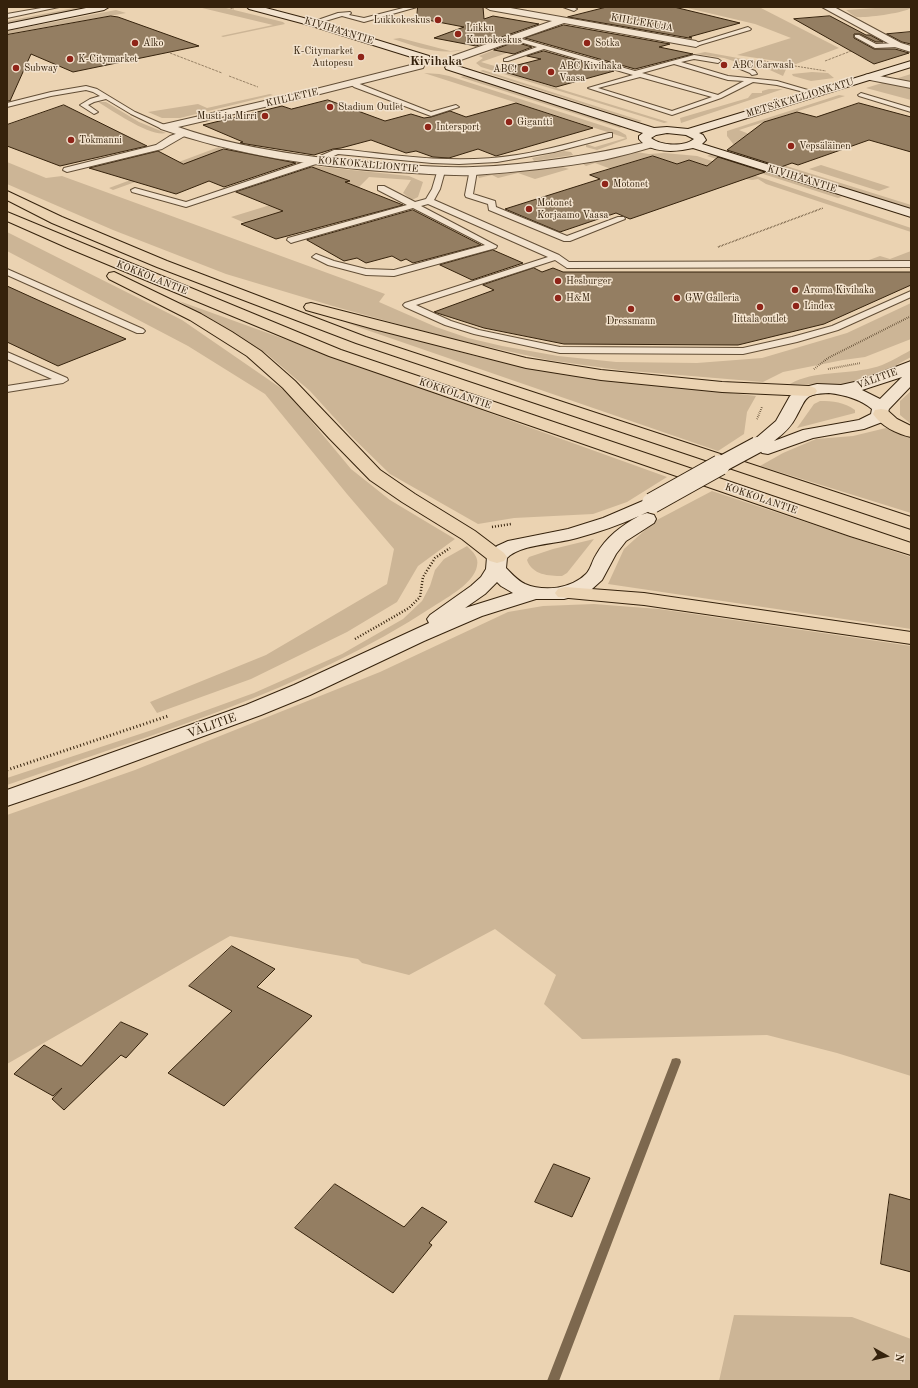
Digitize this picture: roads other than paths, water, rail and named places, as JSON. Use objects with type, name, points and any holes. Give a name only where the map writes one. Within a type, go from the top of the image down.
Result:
[{"type":"highway","name":"KOKKOLANTIE","points":[[7,195],[57,220],[162,264],[361,340],[911,523]]},
{"type":"highway","name":"KOKKOLANTIE","points":[[7,216],[73,245],[335,353],[911,549]]},
{"type":"highway","points":[[73,245],[78,258],[204,322],[230,337],[263,360],[290,384],[346,447],[378,478],[411,500],[471,536],[496,563]]},
{"type":"highway","points":[[162,264],[379,326],[526,363],[601,375],[699,385],[773,391],[808,391]]},
{"type":"highway","points":[[881,411],[891,423],[911,432]]},
{"type":"highway","points":[[565,593],[644,599],[911,638]]},
{"type":"main road","points":[[7,27],[104,7]]},
{"type":"main road","name":"KIVIHAANTIE","points":[[252,7],[312,23],[428,65]]},
{"type":"main road","name":"KIILLEKUJA","points":[[490,7],[696,44]]},
{"type":"main road","points":[[827,7],[898,45],[911,49]]},
{"type":"main road","points":[[428,65],[452,63],[563,20]]},
{"type":"main road","points":[[428,65],[440,57],[452,63],[652,138],[668,147],[694,145],[700,140],[699,137],[689,132],[675,130],[652,138]]},
{"type":"main road","name":"METSÄKALLIONKATU","points":[[689,132],[911,64]]},
{"type":"main road","name":"KIILLETIE","points":[[165,127],[428,65]]},
{"type":"main road","points":[[869,77],[911,85]]},
{"type":"main road","name":"KOKKOKALLIONTIE","points":[[165,127],[184,134],[257,152],[342,165],[441,171],[473,171],[534,166],[592,158],[652,138]]},
{"type":"main road","name":"KIVIHAANTIE","points":[[694,145],[911,213]]},
{"type":"main road","name":"VÄLITIE","points":[[842,390],[866,385],[886,378],[911,366]]},
{"type":"main road","name":"VÄLITIE","points":[[762,447],[809,434],[864,424],[879,417],[881,411],[911,376]]},
{"type":"main road","points":[[496,563],[509,583],[535,593],[565,593],[585,585],[594,577],[614,541],[658,506],[762,447],[790,414],[798,397],[808,391],[829,389],[842,390],[868,398],[881,411]]},
{"type":"main road","name":"VÄLITIE","points":[[410,638],[478,590],[488,580],[504,550],[515,546],[553,539],[658,506]]},
{"type":"main road","name":"VÄLITIE","points":[[7,798],[78,775],[235,718],[301,690],[410,638],[515,598],[535,593]]},
{"type":"lane","points":[[7,16],[56,7]]},
{"type":"lane","points":[[340,14],[364,20],[414,7]]},
{"type":"lane","points":[[566,7],[574,9]]},
{"type":"lane","points":[[312,23],[340,14],[358,11]]},
{"type":"lane","points":[[371,12],[383,15]]},
{"type":"lane","points":[[696,44],[748,29]]},
{"type":"lane","points":[[857,36],[875,46],[898,45]]},
{"type":"lane","points":[[516,39],[719,97]]},
{"type":"lane","points":[[506,60],[544,47]]},
{"type":"lane","points":[[718,61],[704,58],[689,59],[591,88],[672,113],[719,97],[753,77]]},
{"type":"lane","points":[[689,59],[708,64]]},
{"type":"lane","points":[[675,62],[728,78],[753,77]]},
{"type":"lane","points":[[740,67],[753,72],[753,77]]},
{"type":"lane","points":[[729,70],[816,93]]},
{"type":"lane","points":[[697,76],[709,72]]},
{"type":"lane","points":[[671,84],[685,79]]},
{"type":"lane","points":[[352,83],[356,86],[431,114],[456,107]]},
{"type":"lane","name":"KOKKOKALLIONTIE","points":[[7,105],[66,91],[86,88],[96,90],[133,113],[165,127]]},
{"type":"lane","points":[[861,95],[911,110]]},
{"type":"lane","points":[[94,112],[84,105],[92,100],[107,97]]},
{"type":"lane","points":[[67,170],[159,147],[173,138],[184,134]]},
{"type":"lane","points":[[135,190],[186,205],[316,161],[337,152],[350,152],[432,161],[460,162],[532,155],[609,135]]},
{"type":"lane","points":[[571,146],[592,158]]},
{"type":"lane","points":[[429,201],[436,189],[441,171]]},
{"type":"lane","points":[[473,171],[469,195],[492,203],[492,208],[567,239],[622,220]]},
{"type":"lane","points":[[316,257],[331,263],[366,272],[394,273],[493,246],[380,188]]},
{"type":"lane","points":[[291,240],[429,201],[556,257],[567,265],[911,264]]},
{"type":"lane","points":[[556,257],[408,305],[448,322],[477,332],[560,350],[743,351],[794,340],[835,328],[911,294]]},
{"type":"lane","points":[[7,272],[140,332]]},
{"type":"lane","points":[[7,355],[63,380],[7,389]]},
{"type":"waterway","points":[[553,1381],[676,1062]]},
{"type":"place","name":"Lukkokeskus","points":[[438,20]]},
{"type":"place","name":"Liikku Kuntokeskus","points":[[458,34]]},
{"type":"place","name":"Alko","points":[[135,43]]},
{"type":"place","name":"Sotka","points":[[587,43]]},
{"type":"place","name":"K-Citymarket Autopesu","points":[[361,57]]},
{"type":"place","name":"K-Citymarket","points":[[70,59]]},
{"type":"place","name":"ABC Carwash","points":[[724,65]]},
{"type":"place","name":"Subway","points":[[16,68]]},
{"type":"place","name":"ABC!","points":[[525,69]]},
{"type":"place","name":"ABC Kivihaka Vaasa","points":[[551,72]]},
{"type":"place","name":"Stadium Outlet","points":[[330,107]]},
{"type":"place","name":"Musti ja Mirri","points":[[265,116]]},
{"type":"place","name":"Gigantti","points":[[509,122]]},
{"type":"place","name":"Intersport","points":[[428,127]]},
{"type":"place","name":"Tokmanni","points":[[71,140]]},
{"type":"place","name":"Vepsäläinen","points":[[791,146]]},
{"type":"place","name":"Motonet","points":[[605,184]]},
{"type":"place","name":"Motonet Korjaamo Vaasa","points":[[529,209]]},
{"type":"place","name":"Hesburger","points":[[558,281]]},
{"type":"place","name":"Aroma Kivihaka","points":[[795,290]]},
{"type":"place","name":"H&M","points":[[558,298]]},
{"type":"place","name":"GW Galleria","points":[[677,298]]},
{"type":"place","name":"Lindex","points":[[796,306]]},
{"type":"place","name":"Iittala outlet","points":[[760,307]]},
{"type":"place","name":"Dressmann","points":[[631,309]]},
{"type":"district","name":"Kivihaka","points":[[436,62]]}]
